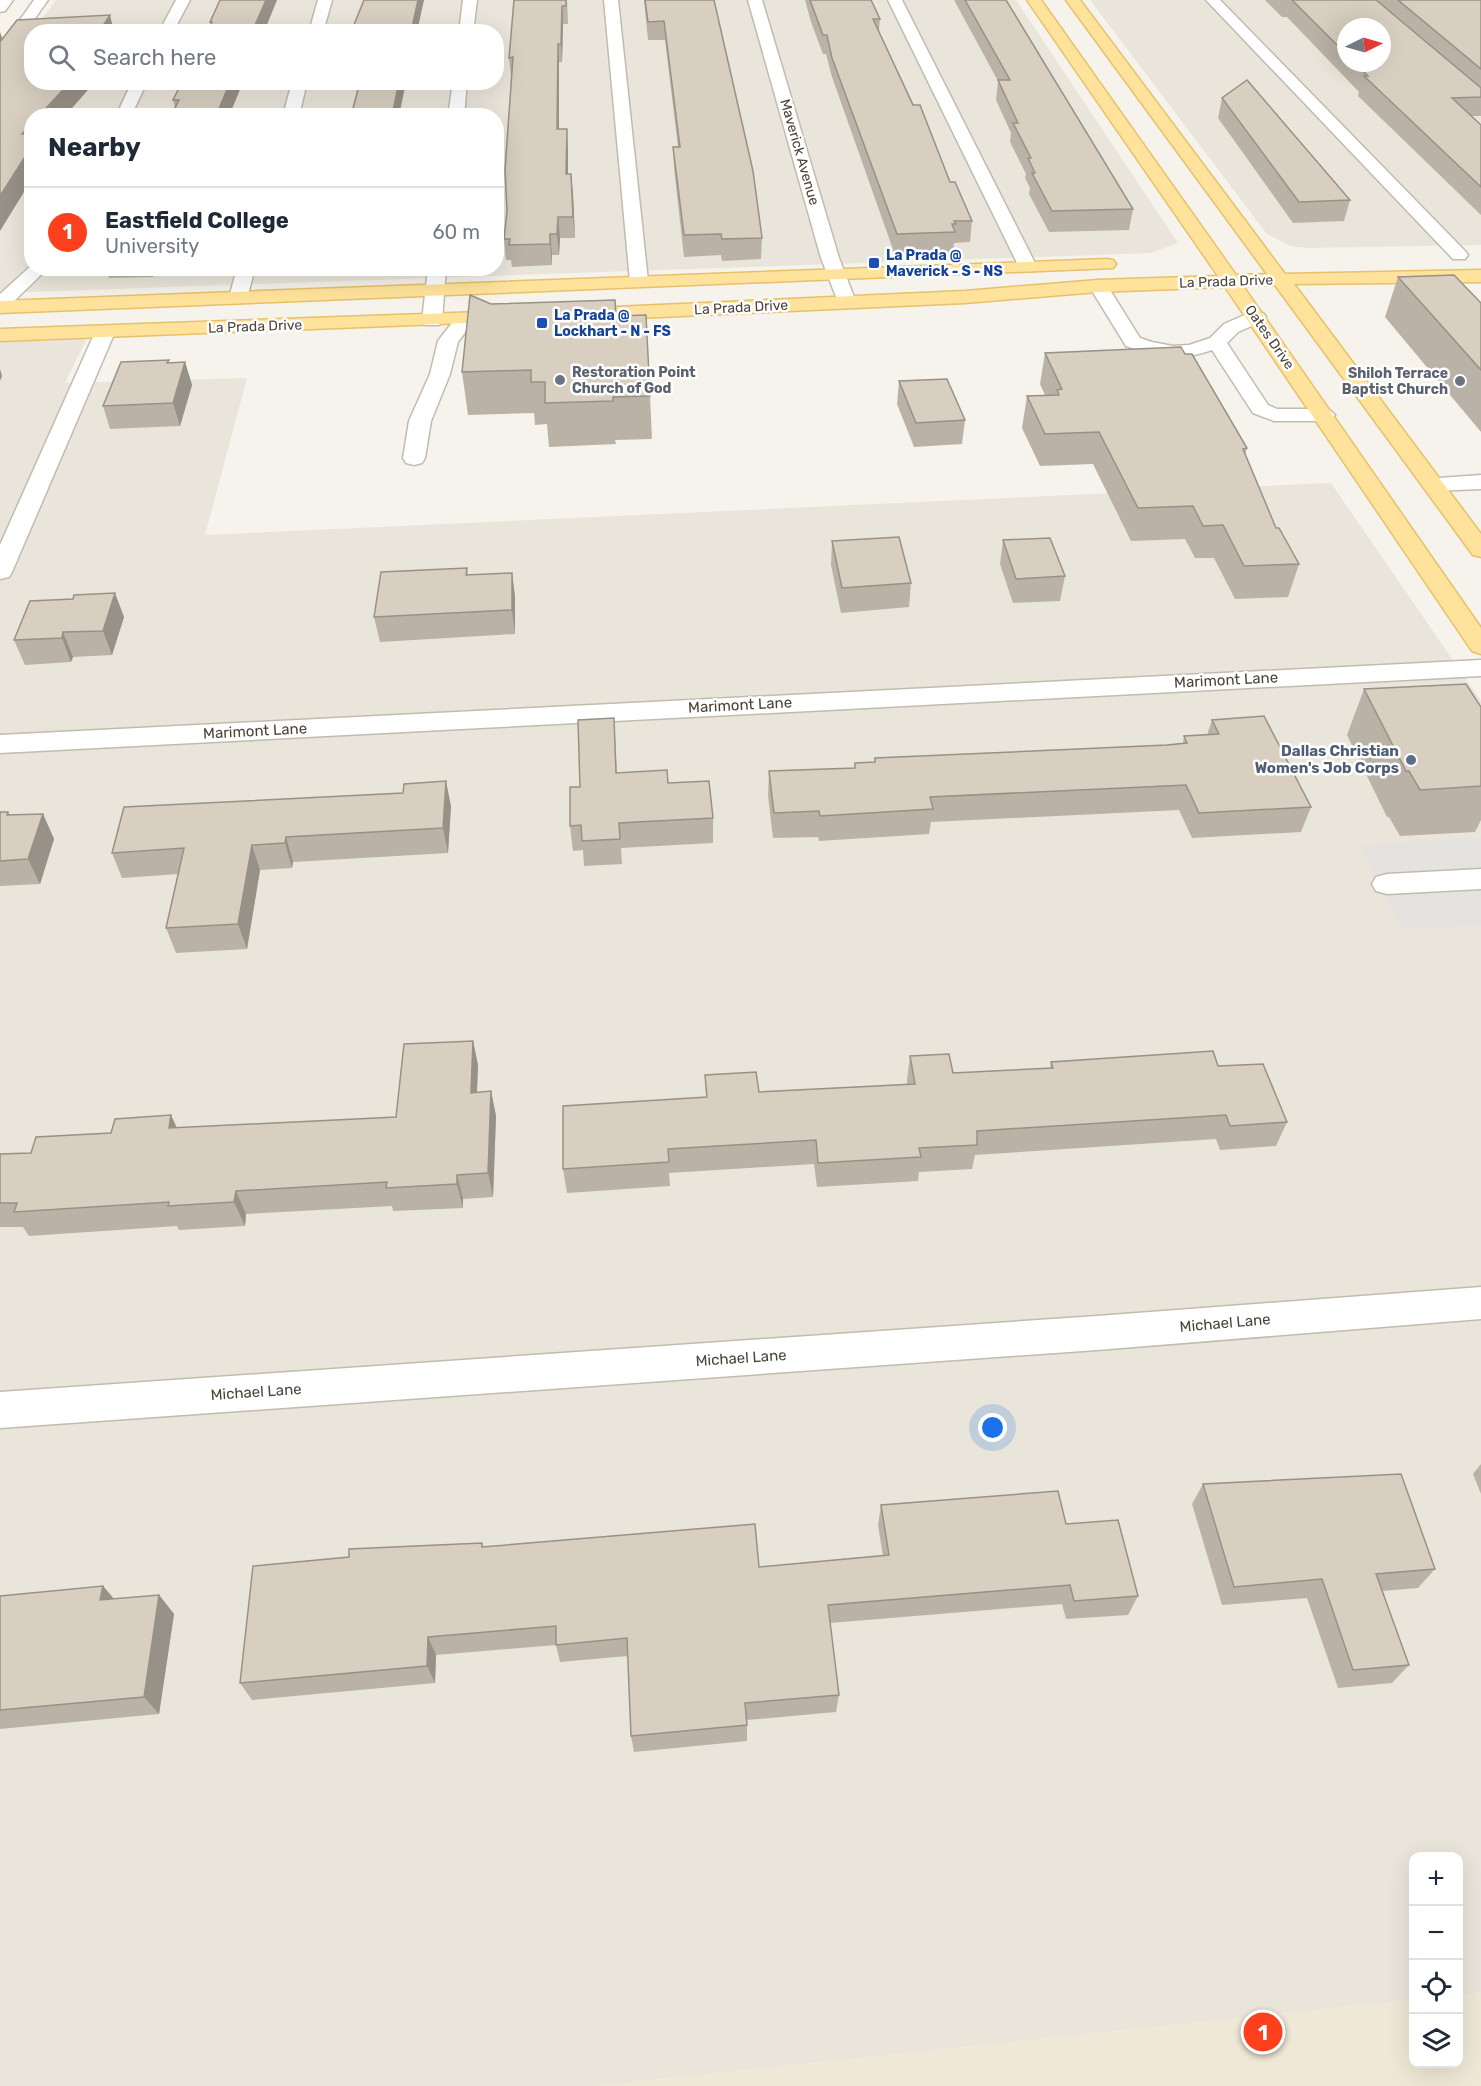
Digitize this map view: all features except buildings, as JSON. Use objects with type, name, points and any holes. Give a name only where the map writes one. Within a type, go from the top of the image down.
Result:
[{"type":"main road","name":"Oates Drive","points":[[1035,0],[1217,260],[1481,646]]},
{"type":"main road","points":[[1073,0],[1481,549]]},
{"type":"main road","points":[[1435,255],[1481,255]]},
{"type":"main road","name":"La Prada Drive","points":[[1195,261],[1291,259]]},
{"type":"main road","name":"La Prada Drive","points":[[0,305],[1124,264]]},
{"type":"main road","name":"La Prada Drive","points":[[558,315],[965,297],[1098,286],[1281,279],[1481,276]]},
{"type":"main road","name":"La Prada Drive","points":[[0,335],[535,316]]},
{"type":"street","points":[[0,8],[6,0]]},
{"type":"street","points":[[0,58],[41,0]]},
{"type":"street","points":[[170,24],[183,0]]},
{"type":"street","points":[[318,24],[325,0]]},
{"type":"street","points":[[467,24],[470,0]]},
{"type":"street","points":[[611,0],[639,281]]},
{"type":"street","name":"Maverick Avenue","points":[[755,0],[847,302]]},
{"type":"street","points":[[895,0],[1028,267]]},
{"type":"street","points":[[1213,0],[1459,255]]},
{"type":"street","points":[[127,108],[136,90]]},
{"type":"street","points":[[293,108],[298,90]]},
{"type":"street","points":[[457,108],[459,90]]},
{"type":"street","points":[[0,305],[31,276]]},
{"type":"street","points":[[238,298],[244,276]]},
{"type":"street","points":[[432,321],[436,276]]},
{"type":"street","points":[[1098,286],[1133,342],[1147,347],[1173,352],[1191,351],[1217,342],[1231,328],[1256,317]]},
{"type":"street","points":[[414,458],[420,420],[440,374],[448,341],[465,319]]},
{"type":"street","points":[[0,572],[105,332]]},
{"type":"street","points":[[1217,342],[1260,409],[1274,415],[1324,415]]},
{"type":"street","points":[[1433,484],[1481,482]]},
{"type":"street","name":"Marimont Lane","points":[[0,744],[1481,668]]},
{"type":"street","points":[[1387,884],[1481,879]]},
{"type":"street","name":"Michael Lane","points":[[0,1410],[1085,1334],[1481,1303]]},
{"type":"shaded area","points":[[56,0],[1016,0],[1178,243],[1151,253],[504,275],[504,108],[24,108],[24,276],[489,276],[0,293],[0,77],[24,81],[24,90],[504,90],[504,24],[38,24]]},
{"type":"shaded area","points":[[1090,0],[1481,0],[1481,245],[1308,248],[1291,246],[1267,234]]},
{"type":"shaded area","points":[[87,338],[65,383],[247,378],[205,535],[1331,483],[1481,701],[1481,1993],[1463,1995],[1463,1852],[1409,1852],[1409,2000],[596,2086],[0,2086],[0,341]]},
{"type":"shaded area","points":[[1481,838],[1481,925],[1401,929],[1359,845]]},
{"type":"shaded area","points":[[1481,1993],[1481,2086],[596,2086],[1409,2000],[1409,2068],[1463,2068],[1463,1995]]},
{"type":"place","name":"La Prada @ Maverick - S - NS","points":[[874,263]]},
{"type":"place","name":"La Prada @ Lockhart - N - FS","points":[[542,323]]},
{"type":"place","name":"Restoration Point Church of God","points":[[560,380]]},
{"type":"place","name":"Shiloh Terrace Baptist Church","points":[[1460,381]]},
{"type":"place","name":"Dallas Christian Women's Job Corps","points":[[1411,760]]},
{"type":"place","name":"Eastfield College","points":[[1263,2032]]}]
